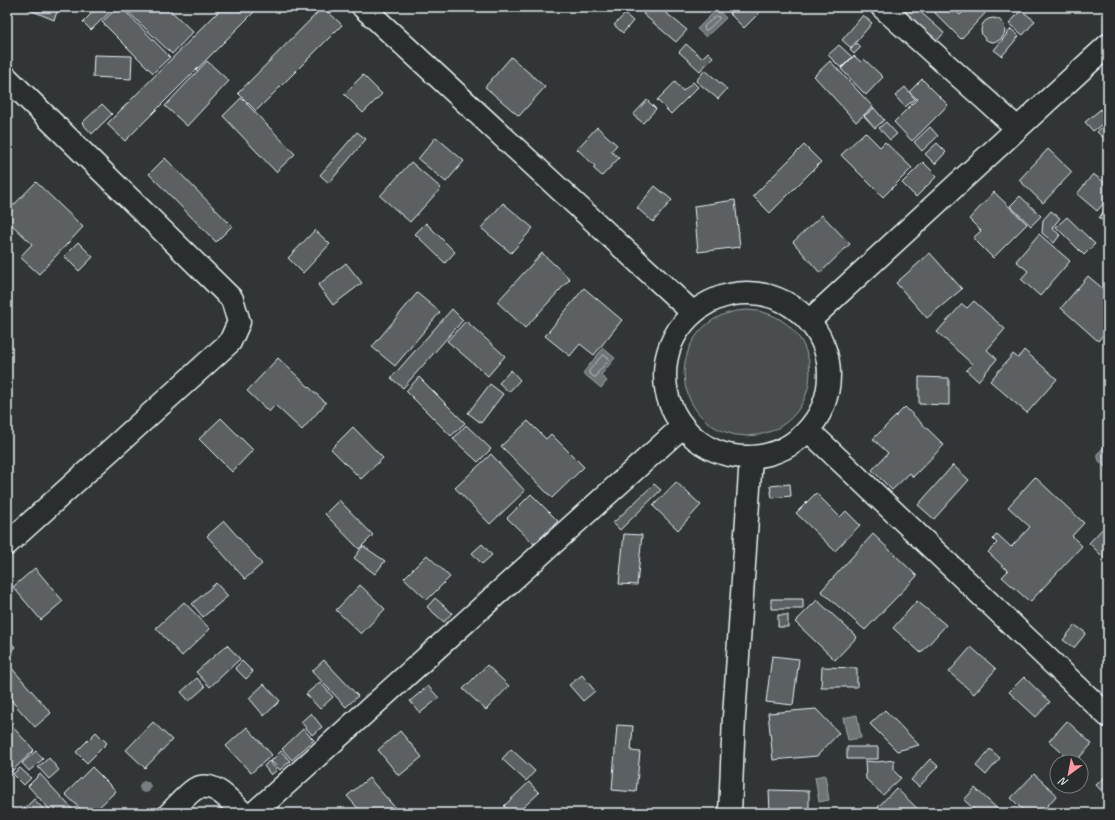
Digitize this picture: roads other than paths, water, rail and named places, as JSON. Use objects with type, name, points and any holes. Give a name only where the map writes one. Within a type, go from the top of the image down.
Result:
[{"type":"street","points":[[363,7],[692,312]]},
{"type":"street","points":[[882,7],[1017,128]]},
{"type":"street","points":[[810,321],[1108,45]]},
{"type":"street","points":[[7,78],[232,299],[239,322],[230,342],[7,544]]},
{"type":"street","points":[[753,292],[784,301],[810,321],[824,346],[830,376],[824,405],[808,430],[792,444],[772,453],[751,457],[725,454],[702,443],[682,426],[668,398],[664,367],[673,336],[692,312],[720,296],[753,292]]},
{"type":"street","points":[[254,813],[682,426]]},
{"type":"street","points":[[808,430],[1108,716]]},
{"type":"street","points":[[730,813],[734,717],[751,457]]},
{"type":"street","points":[[170,813],[195,790],[203,787],[212,787],[243,813]]},
{"type":"water","points":[[717,9],[726,18],[706,37],[697,29]]},
{"type":"water","points":[[603,348],[615,358],[601,375],[607,381],[601,388],[583,373]]},
{"type":"water","points":[[1106,445],[1108,446],[1108,470],[1099,461],[1097,454]]},
{"type":"water","points":[[857,715],[861,738],[848,740],[843,718]]},
{"type":"water","points":[[825,775],[829,800],[819,802],[815,777]]}]
